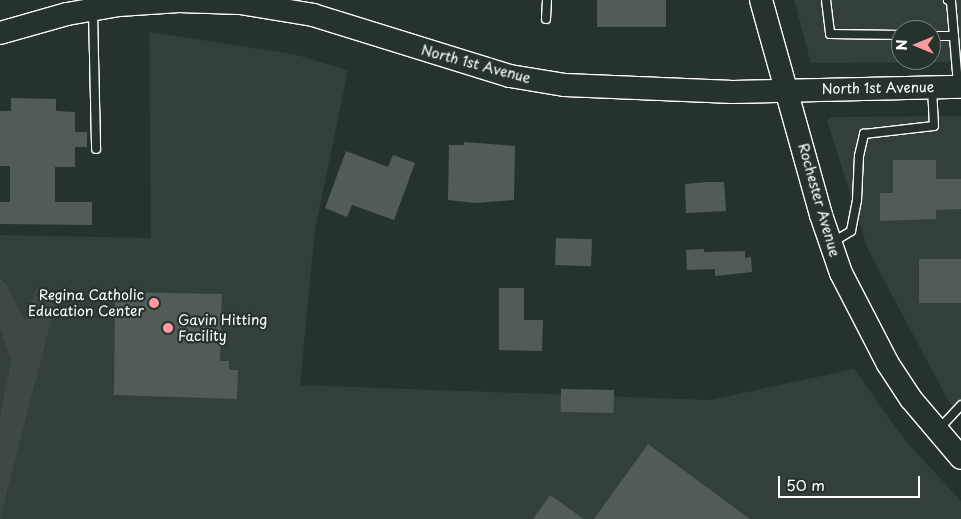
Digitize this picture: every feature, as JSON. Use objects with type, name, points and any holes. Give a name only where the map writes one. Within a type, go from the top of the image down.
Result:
[{"type":"main road","name":"Rochester Avenue","points":[[761,0],[788,88],[831,244],[858,311],[881,352],[937,431],[961,458]]},
{"type":"main road","name":"North 1st Avenue","points":[[0,33],[92,10],[180,1],[240,3],[313,15],[510,76],[565,85],[733,92],[788,88],[959,87]]},
{"type":"lane","points":[[546,19],[547,0]]},
{"type":"lane","points":[[826,0],[830,34],[891,35]]},
{"type":"lane","points":[[949,1],[959,87]]},
{"type":"lane","points":[[92,10],[96,149]]},
{"type":"lane","points":[[941,36],[954,36]]},
{"type":"lane","points":[[831,244],[851,231],[857,200],[859,156],[864,134],[934,126],[932,87]]},
{"type":"lane","points":[[937,431],[961,405]]},
{"type":"shaded area","points":[[794,0],[961,0],[961,62],[941,62],[941,20],[891,20],[891,62],[811,63]]},
{"type":"shaded area","name":"Regina Catholic Education Center","points":[[149,32],[293,54],[348,70],[315,230],[300,385],[710,400],[854,369],[904,439],[961,501],[961,519],[0,519],[0,235],[151,238]]},
{"type":"shaded area","points":[[961,116],[961,415],[949,402],[869,252],[827,121],[831,117]]},
{"type":"shaded area","points":[[0,279],[6,284],[25,320],[36,289],[58,294],[0,518],[0,417],[11,361],[0,326]]},
{"type":"building","points":[[597,0],[666,0],[666,27],[597,27]]},
{"type":"building","points":[[11,98],[56,99],[56,111],[75,112],[75,132],[87,132],[87,147],[75,147],[75,167],[55,167],[55,202],[92,202],[92,225],[0,224],[0,202],[10,202],[10,166],[0,166],[0,111],[11,111]]},
{"type":"building","points":[[464,142],[515,146],[514,200],[475,203],[448,200],[449,145],[464,145]]},
{"type":"building","points":[[346,151],[388,167],[393,155],[415,163],[394,220],[352,205],[347,217],[325,208]]},
{"type":"building","points":[[893,160],[936,160],[936,179],[961,179],[961,209],[936,210],[936,219],[880,221],[880,193],[893,193]]},
{"type":"building","points":[[724,182],[726,211],[686,213],[685,184]]},
{"type":"building","points":[[556,238],[592,239],[591,266],[555,265]]},
{"type":"building","points":[[704,249],[704,252],[745,251],[745,258],[751,257],[752,272],[715,276],[715,269],[687,270],[686,250]]},
{"type":"building","points":[[919,259],[961,259],[961,303],[919,303]]},
{"type":"building","points":[[499,288],[524,288],[524,320],[543,320],[542,351],[499,350]]},
{"type":"building","name":"Gavin Hitting Facility","points":[[115,292],[222,294],[220,361],[229,361],[229,370],[238,370],[237,399],[114,395]]},
{"type":"building","points":[[561,389],[614,390],[614,413],[561,412]]},
{"type":"building","points":[[648,444],[750,519],[594,519]]},
{"type":"building","points":[[550,495],[584,519],[533,519]]},
{"type":"place","name":"Regina Catholic Education Center","points":[[154,303]]},
{"type":"place","name":"Gavin Hitting Facility","points":[[168,328]]}]
